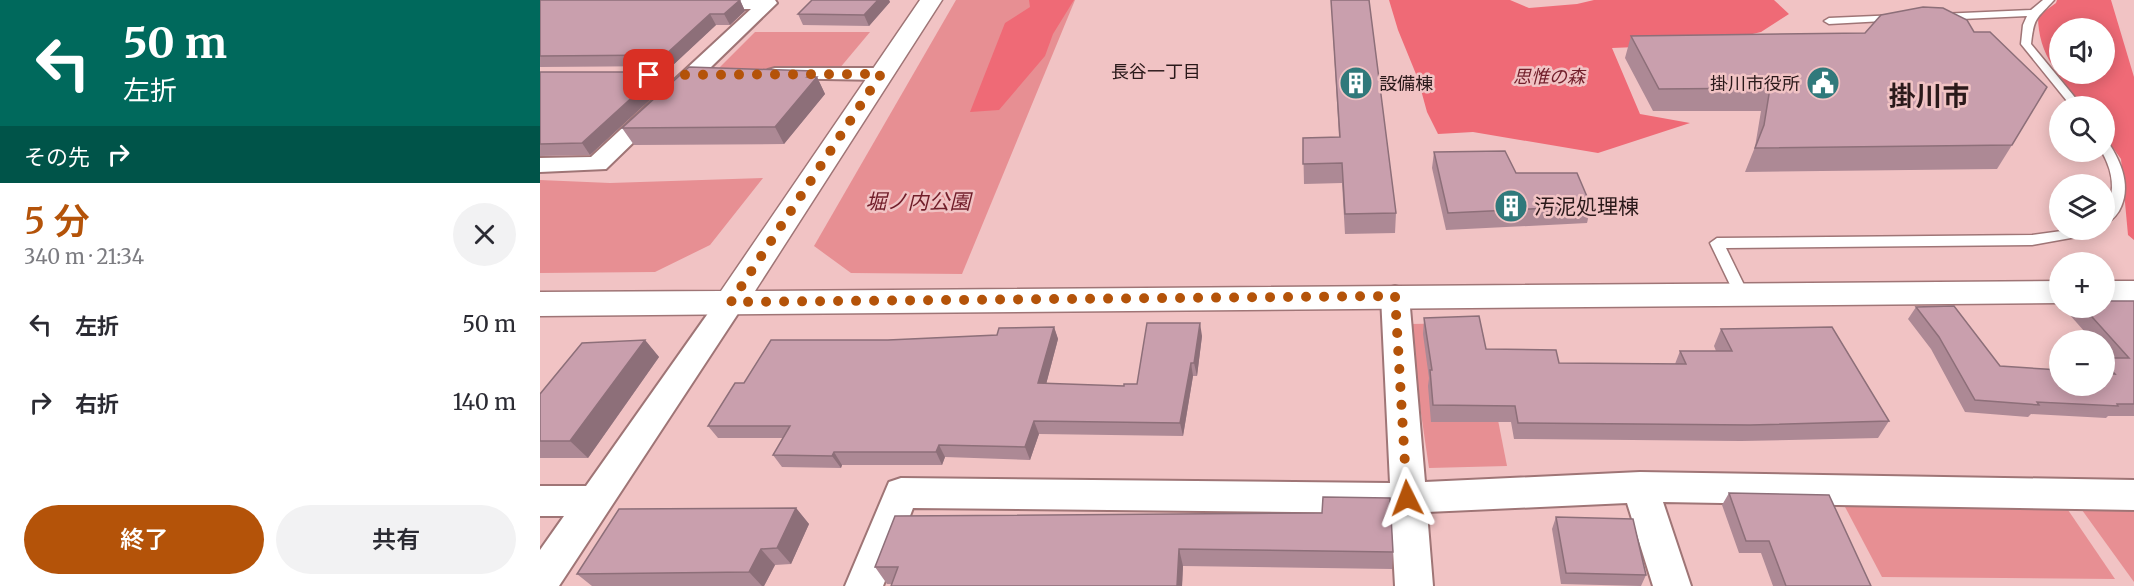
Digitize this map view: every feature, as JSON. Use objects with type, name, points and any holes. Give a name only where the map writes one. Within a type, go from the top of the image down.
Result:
[{"type":"street","points":[[540,582],[731,302],[930,0]]},
{"type":"street","points":[[540,165],[597,164],[768,3],[677,2]]},
{"type":"street","points":[[657,75],[727,74]]},
{"type":"street","points":[[750,74],[881,74]]},
{"type":"street","points":[[540,304],[2049,292]]},
{"type":"street","points":[[2115,292],[2134,292]]},
{"type":"street","points":[[1395,296],[1414,586]]},
{"type":"street","points":[[1640,487],[1672,586]]},
{"type":"street","points":[[864,586],[901,493],[1407,498],[1640,487],[2134,495]]},
{"type":"street","points":[[540,501],[595,501]]},
{"type":"lane","points":[[2049,0],[2034,13],[2028,25],[2025,44],[2069,96]]},
{"type":"lane","points":[[1932,17],[2034,13]]},
{"type":"lane","points":[[1829,21],[1909,18]]},
{"type":"lane","points":[[2114,162],[2120,187],[2115,208]]},
{"type":"lane","points":[[1742,293],[1717,243],[2032,240],[2049,237]]},
{"type":"green space","name":"堀ノ内公園","points":[[956,0],[1075,0],[962,274],[851,273],[814,246]]},
{"type":"green space","points":[[1029,0],[1074,0],[1053,34],[1045,56],[999,110],[970,112],[1005,23],[1030,7]]},
{"type":"green space","name":"思惟の森","points":[[1389,0],[1510,0],[1529,8],[1577,4],[1594,0],[1774,0],[1789,14],[1761,32],[1710,44],[1612,48],[1640,114],[1690,123],[1598,153],[1473,132],[1438,134],[1427,112],[1418,79],[1398,30]]},
{"type":"green space","points":[[2057,0],[2111,0],[2134,77],[2134,240],[2128,235],[2121,159],[2115,151],[2115,96],[2075,96],[2066,84],[2115,84],[2115,18],[2049,18],[2049,60],[2042,43],[2038,16]]},
{"type":"green space","points":[[755,32],[870,32],[839,69],[717,70]]},
{"type":"green space","points":[[763,178],[710,245],[655,272],[540,273],[540,180],[610,183]]},
{"type":"green space","points":[[1479,323],[1507,466],[1429,468],[1408,324]]},
{"type":"green space","points":[[1844,505],[2066,507],[2115,579],[1882,577]]},
{"type":"green space","points":[[2082,510],[2134,511],[2134,582]]},
{"type":"building","points":[[540,0],[740,0],[724,14],[710,14],[665,55],[540,56]]},
{"type":"building","points":[[812,0],[878,0],[864,15],[798,14]]},
{"type":"building","name":"設備棟","points":[[1331,0],[1369,0],[1396,213],[1345,214],[1342,163],[1303,164],[1303,138],[1340,137]]},
{"type":"building","name":"掛川市役所","points":[[1923,7],[1943,8],[1967,20],[1974,32],[1990,32],[2047,87],[2012,145],[1755,148],[1764,125],[1770,88],[1659,89],[1631,36],[1865,33],[1881,15]]},
{"type":"building","points":[[689,67],[813,71],[807,77],[817,77],[775,127],[622,128]]},
{"type":"building","points":[[540,72],[660,72],[582,143],[540,144]]},
{"type":"building","name":"汚泥処理棟","points":[[1505,151],[1516,173],[1577,173],[1591,206],[1448,213],[1434,152]]},
{"type":"building","points":[[2115,301],[2134,301],[2134,404],[2117,404],[2118,406],[2037,402],[2039,405],[1975,400],[1939,337],[1916,307],[1954,306],[2000,366],[2049,369],[2049,396],[2115,396],[2115,358],[2129,358],[2115,342],[2115,330],[2104,330],[2093,318],[2115,318]]},
{"type":"building","points":[[1479,316],[1486,349],[1556,350],[1559,363],[1686,364],[1680,351],[1732,351],[1721,329],[1832,327],[1889,421],[1750,425],[1518,423],[1515,406],[1433,405],[1430,370],[1432,370],[1424,318]]},
{"type":"building","points":[[1147,323],[1200,323],[1194,363],[1191,363],[1180,423],[1034,421],[1025,447],[939,445],[936,452],[834,452],[832,456],[773,455],[790,426],[708,426],[735,383],[744,383],[771,340],[888,340],[997,335],[999,328],[1054,327],[1038,383],[1124,386],[1124,384],[1137,384]]},
{"type":"building","points":[[645,340],[570,441],[540,441],[540,394],[582,343]]},
{"type":"building","points":[[1729,493],[1829,495],[1871,586],[1786,586],[1769,541],[1746,541]]},
{"type":"building","points":[[1323,497],[1390,498],[1393,552],[1179,549],[1177,586],[891,586],[898,567],[875,567],[895,516],[1322,513]]},
{"type":"building","points":[[796,508],[777,548],[761,549],[749,572],[577,574],[619,509]]},
{"type":"building","points":[[1556,517],[1633,519],[1646,575],[1566,573]]},
{"type":"place","name":"設備棟","points":[[1356,83]]},
{"type":"place","name":"掛川市役所","points":[[1823,83]]},
{"type":"place","name":"汚泥処理棟","points":[[1511,206]]},
{"type":"district","name":"長谷一丁目","points":[[1156,71]]},
{"type":"district","name":"掛川市","points":[[1929,96]]},
{"type":"route","points":[[649,75],[881,74],[731,302],[1395,296],[1407,498]]}]
